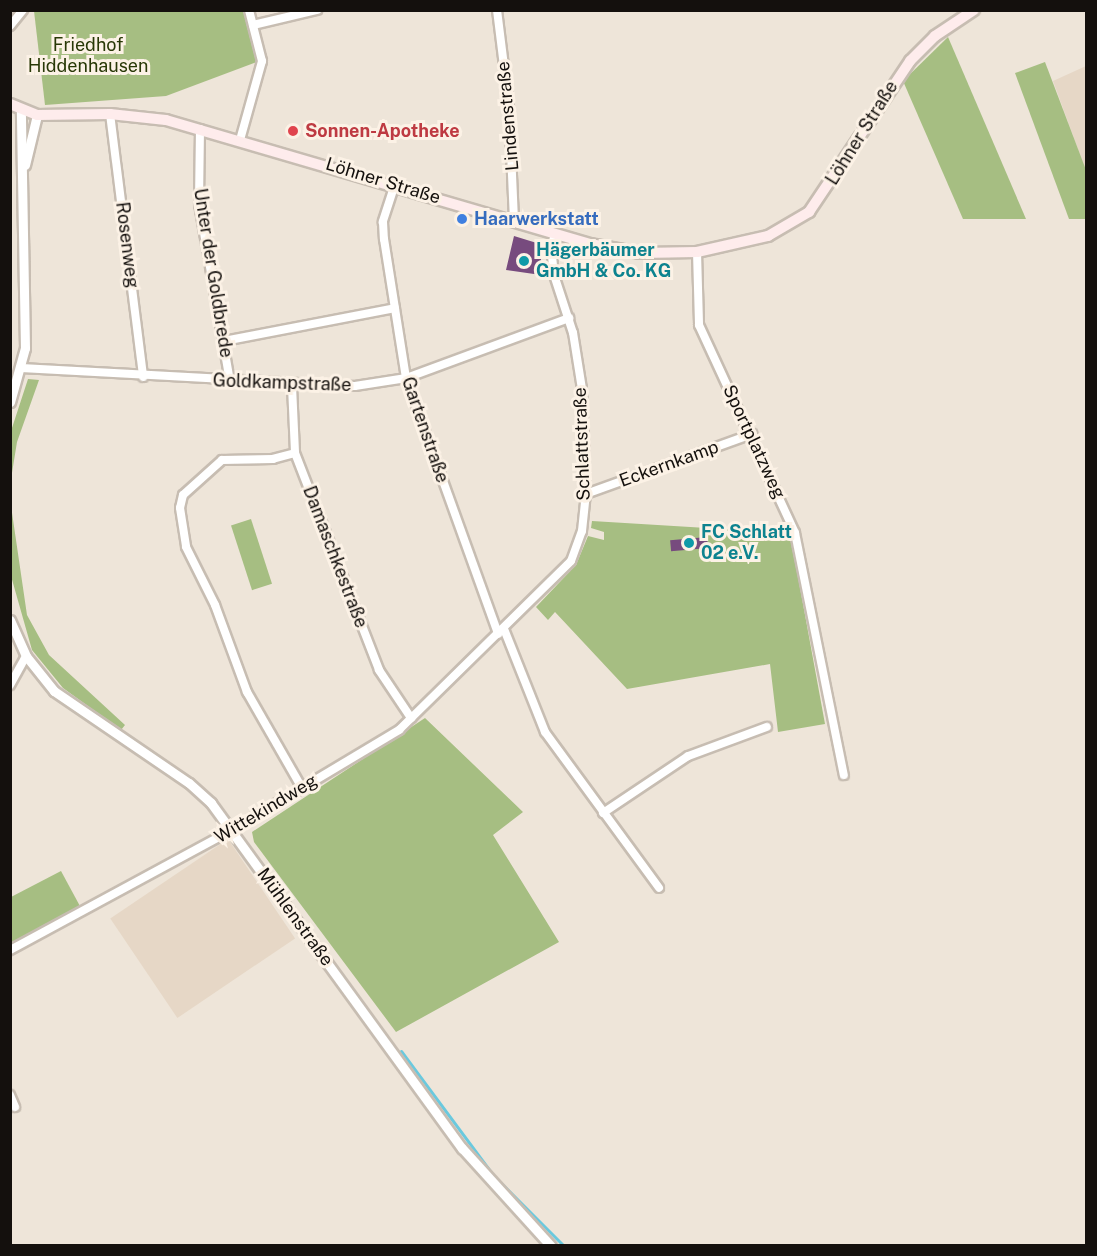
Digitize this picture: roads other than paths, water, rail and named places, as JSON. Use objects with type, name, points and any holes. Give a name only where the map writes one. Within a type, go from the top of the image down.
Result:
[{"type":"main road","name":"Löhner Straße","points":[[10,104],[21,112],[38,115],[110,114],[200,129],[395,184],[555,234],[640,253],[697,252],[768,236],[809,212],[910,61],[935,36],[974,10]]},
{"type":"street","points":[[10,26],[23,10]]},
{"type":"street","points":[[240,140],[262,61],[249,10]]},
{"type":"street","points":[[253,25],[317,10]]},
{"type":"street","name":"Lindenstraße","points":[[497,10],[509,106],[514,221]]},
{"type":"street","points":[[10,402],[13,386],[21,368],[27,295],[21,112]]},
{"type":"street","name":"Rosenweg","points":[[110,114],[143,377]]},
{"type":"street","points":[[24,176],[38,115]]},
{"type":"street","name":"Unter der Goldbrede","points":[[200,129],[199,204],[230,382]]},
{"type":"street","name":"Gartenstraße","points":[[395,184],[383,222],[406,378],[501,632]]},
{"type":"street","name":"Schlattstraße","points":[[501,632],[571,561],[582,531],[586,494],[582,389],[569,318],[554,275],[551,248],[555,234]]},
{"type":"street","name":"Sportplatzweg","points":[[697,252],[699,325],[752,434],[795,533],[844,775]]},
{"type":"street","points":[[224,341],[395,308]]},
{"type":"street","name":"Goldkampstraße","points":[[21,368],[292,386],[355,386],[406,378],[569,318]]},
{"type":"street","name":"Damaschkestraße","points":[[292,386],[295,453],[379,670],[411,718]]},
{"type":"street","name":"Eckernkamp","points":[[586,494],[752,434]]},
{"type":"street","points":[[295,453],[273,459],[222,460],[183,495],[180,508],[186,547],[215,605],[247,692],[302,788]]},
{"type":"street","name":"Mühlenstraße","points":[[10,620],[26,656],[54,691],[189,783],[232,830],[462,1148],[551,1245]]},
{"type":"street","points":[[501,632],[544,732],[659,888]]},
{"type":"street","name":"Wittekindweg","points":[[10,950],[232,830],[399,730],[501,632]]},
{"type":"street","points":[[10,685],[26,656]]},
{"type":"street","points":[[603,813],[688,756],[766,727]]},
{"type":"street","points":[[10,1095],[15,1107]]},
{"type":"waterway","points":[[401,1051],[493,1175],[564,1246]]},
{"type":"place","name":"Sonnen-Apotheke","points":[[293,131]]},
{"type":"place","name":"Haarwerkstatt","points":[[462,219]]},
{"type":"place","name":"Hägerbäumer GmbH & Co. KG","points":[[524,261]]},
{"type":"place","name":"FC Schlatt 02 e.V.","points":[[689,543]]},
{"type":"park label","name":"Friedhof Hiddenhausen","points":[[88,56]]}]
